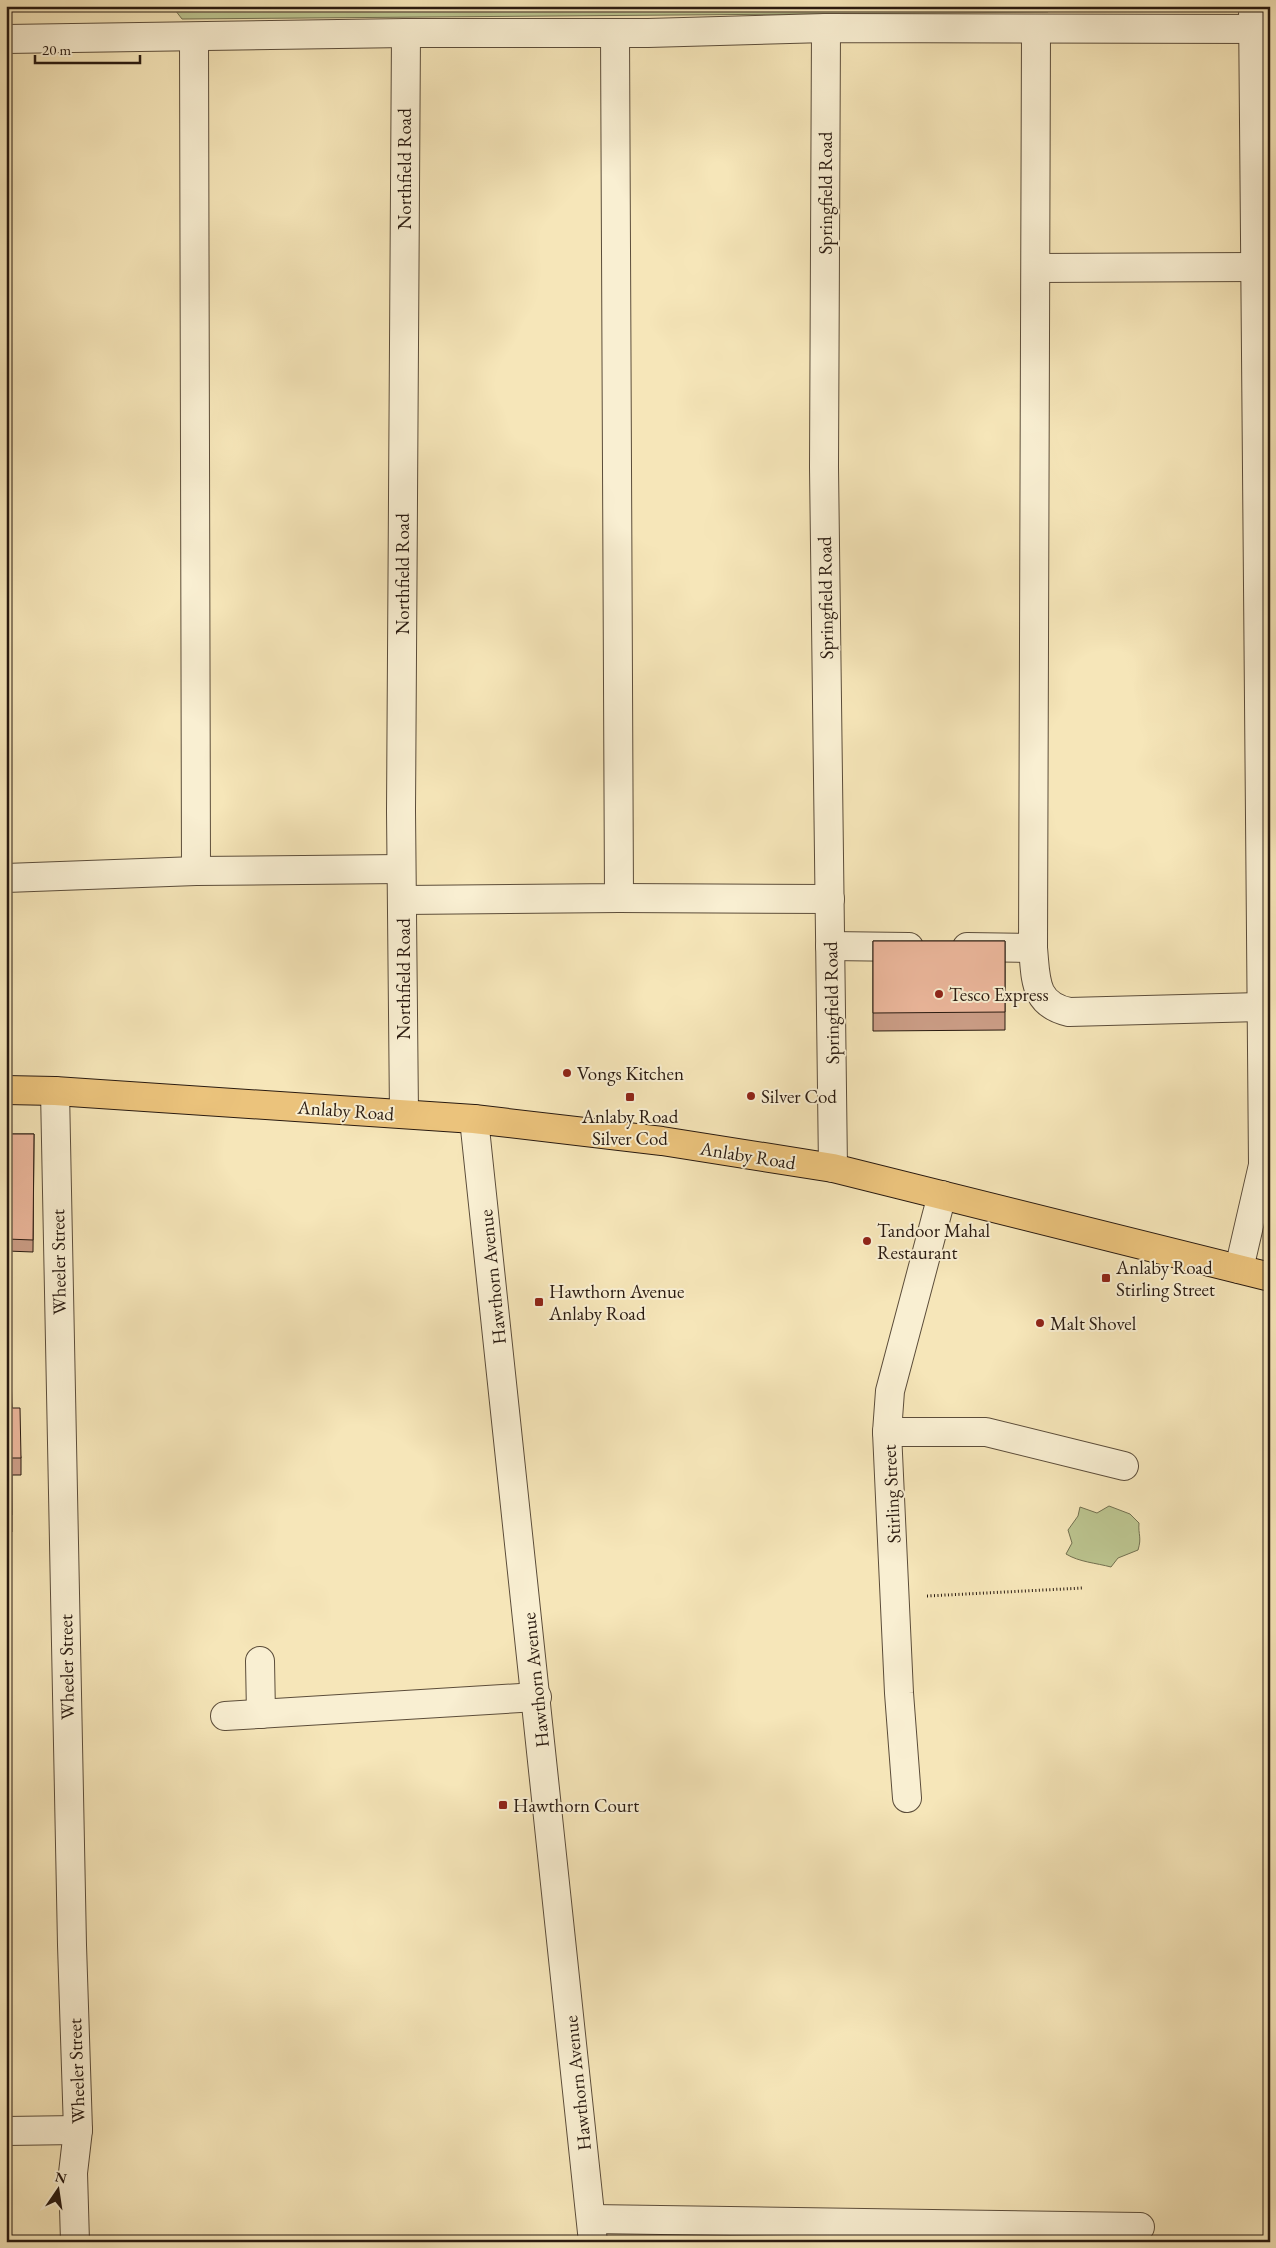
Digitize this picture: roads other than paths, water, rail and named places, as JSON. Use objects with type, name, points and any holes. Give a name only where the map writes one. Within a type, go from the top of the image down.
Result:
[{"type":"main road","name":"Anlaby Road","points":[[6,1090],[55,1091],[474,1119],[662,1142],[833,1168],[1270,1277]]},
{"type":"street","points":[[6,39],[406,33],[615,33],[826,28],[1036,30],[1259,22],[1255,267],[1265,916],[1260,1007],[1263,1165],[1238,1268]]},
{"type":"street","name":"Springfield Road","points":[[826,28],[824,466],[833,1168]]},
{"type":"street","points":[[1036,30],[1033,948],[1037,986],[1044,999],[1057,1009],[1069,1012],[1260,1007]]},
{"type":"street","name":"Northfield Road","points":[[404,1114],[403,900],[401,869],[406,33]]},
{"type":"street","points":[[615,33],[619,898]]},
{"type":"street","points":[[194,37],[196,871]]},
{"type":"street","points":[[1036,268],[1255,267]]},
{"type":"street","points":[[6,878],[196,871],[401,869]]},
{"type":"street","points":[[403,900],[830,899]]},
{"type":"street","points":[[830,946],[1033,948]]},
{"type":"street","name":"Wheeler Street","points":[[55,1091],[72,1935],[78,2130],[73,2173],[75,2242]]},
{"type":"street","name":"Hawthorn Avenue","points":[[474,1119],[593,2230]]},
{"type":"street","name":"Stirling Street","points":[[907,1798],[899,1693],[887,1432],[890,1391],[942,1195]]},
{"type":"street","points":[[887,1432],[986,1432],[1124,1466]]},
{"type":"street","points":[[260,1662],[261,1714]]},
{"type":"street","points":[[226,1716],[537,1697]]},
{"type":"street","points":[[6,2131],[78,2130]]},
{"type":"street","points":[[593,2230],[1140,2227]]},
{"type":"place","name":"Tesco Express","points":[[939,994]]},
{"type":"place","name":"Vongs Kitchen","points":[[567,1073]]},
{"type":"place","name":"Silver Cod","points":[[751,1096]]},
{"type":"place","name":"Anlaby Road Silver Cod","points":[[630,1097]]},
{"type":"place","name":"Tandoor Mahal Restaurant","points":[[867,1241]]},
{"type":"place","name":"Anlaby Road Stirling Street","points":[[1106,1278]]},
{"type":"place","name":"Hawthorn Avenue Anlaby Road","points":[[539,1302]]},
{"type":"place","name":"Malt Shovel","points":[[1040,1323]]},
{"type":"place","name":"Hawthorn Court","points":[[503,1805]]}]
